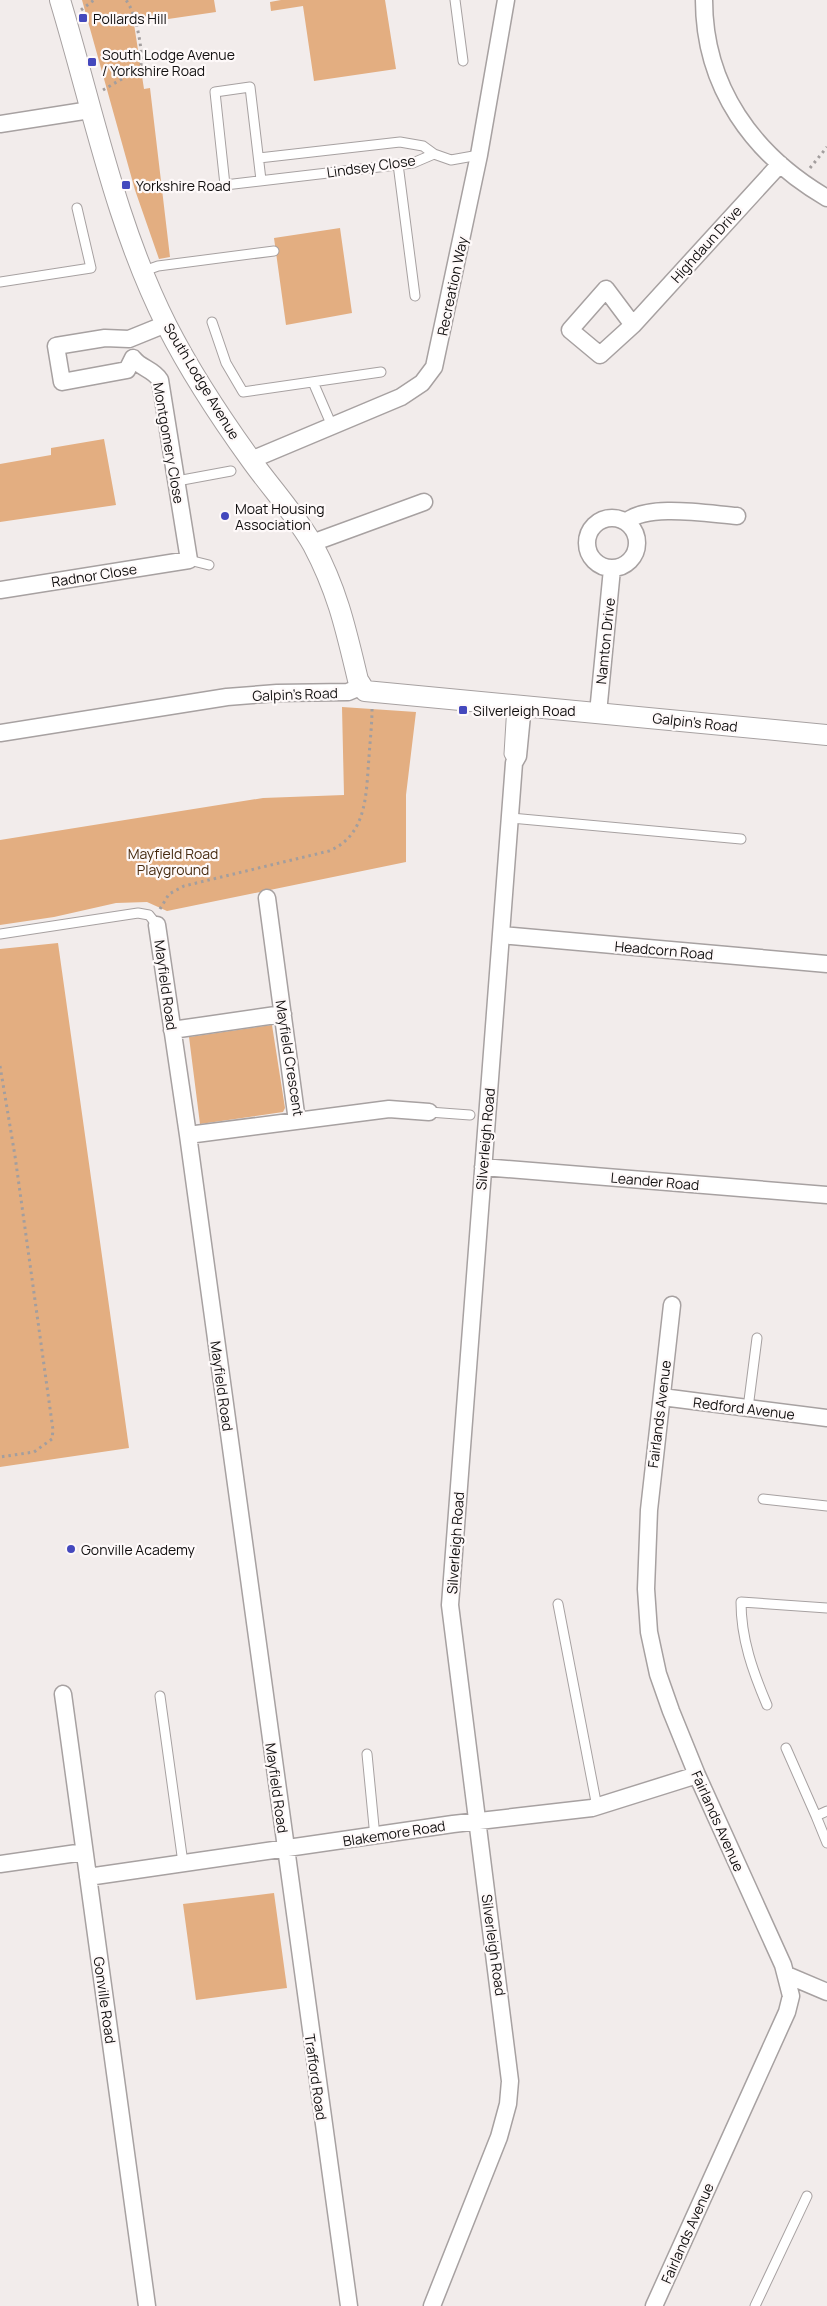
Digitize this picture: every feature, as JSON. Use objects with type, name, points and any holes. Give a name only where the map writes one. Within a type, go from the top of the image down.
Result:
[{"type":"street","name":"South Lodge Avenue","points":[[60,0],[114,191],[166,324],[208,397],[312,544],[338,600],[360,687]]},
{"type":"street","name":"Recreation Way","points":[[251,460],[401,397],[422,383],[434,367],[479,155],[506,0]]},
{"type":"street","points":[[704,0],[707,41],[713,69],[727,101],[753,137],[780,164],[827,198]]},
{"type":"street","points":[[0,124],[90,110]]},
{"type":"street","name":"Highdaun Drive","points":[[633,325],[780,164]]},
{"type":"street","points":[[129,340],[133,358],[127,370],[62,382],[56,346],[105,338],[129,340],[166,324]]},
{"type":"street","name":"Montgomery Close","points":[[133,358],[139,366],[154,372],[160,380],[189,560]]},
{"type":"street","points":[[312,544],[424,502]]},
{"type":"street","points":[[626,522],[631,517],[648,511],[737,516]]},
{"type":"street","points":[[606,518],[614,518],[626,522],[634,531],[637,547],[629,562],[612,568],[598,564],[592,558],[586,542],[588,534],[598,521],[606,518]]},
{"type":"street","name":"Radnor Close","points":[[0,590],[189,560]]},
{"type":"street","name":"Namton Drive","points":[[598,713],[612,568]]},
{"type":"street","name":"Galpin's Road","points":[[0,733],[227,697],[277,693],[348,692],[360,687],[370,693],[518,705],[827,735]]},
{"type":"street","name":"Silverleigh Road","points":[[432,2306],[499,2137],[508,2104],[510,2081],[505,2026],[476,1822],[450,1605],[483,1166],[478,1115],[501,935],[514,763],[518,756],[518,705]]},
{"type":"street","name":"Mayfield Crescent","points":[[266,898],[297,1121],[389,1109],[429,1112]]},
{"type":"street","name":"Mayfield Road","points":[[155,922],[188,1135],[286,1849]]},
{"type":"street","name":"Headcorn Road","points":[[501,935],[827,964]]},
{"type":"street","points":[[172,1030],[283,1014]]},
{"type":"street","points":[[188,1135],[297,1121]]},
{"type":"street","name":"Leander Road","points":[[483,1166],[827,1195]]},
{"type":"street","name":"Fairlands Avenue","points":[[654,2306],[787,2012],[791,1996],[788,1975],[697,1775],[664,1694],[649,1632],[646,1589],[649,1510],[672,1305]]},
{"type":"street","name":"Redford Avenue","points":[[662,1397],[827,1418]]},
{"type":"street","name":"Gonville Road","points":[[63,1694],[147,2306]]},
{"type":"street","name":"Blakemore Road","points":[[88,1877],[123,1874],[183,1863],[375,1837],[452,1824],[597,1806],[697,1775]]},
{"type":"street","name":"Trafford Road","points":[[286,1849],[349,2306]]},
{"type":"street","points":[[0,1864],[84,1852]]},
{"type":"street","points":[[788,1975],[827,1992]]},
{"type":"lane","points":[[455,0],[463,61]]},
{"type":"lane","name":"Lindsey Close","points":[[261,180],[250,87],[215,92],[225,185],[413,162],[434,154],[451,160],[479,155]]},
{"type":"lane","points":[[258,158],[400,142],[424,146],[434,154]]},
{"type":"lane","points":[[398,164],[415,296]]},
{"type":"lane","points":[[0,282],[92,268],[77,208]]},
{"type":"lane","points":[[144,271],[158,266],[274,251]]},
{"type":"lane","points":[[212,322],[226,363],[243,392],[381,372]]},
{"type":"lane","points":[[313,382],[332,426]]},
{"type":"lane","points":[[177,481],[231,471]]},
{"type":"lane","points":[[189,560],[209,565]]},
{"type":"lane","points":[[510,818],[741,839]]},
{"type":"lane","points":[[0,934],[138,913],[149,915],[155,922]]},
{"type":"lane","name":"Mayfield Crescent","points":[[429,1112],[478,1115]]},
{"type":"lane","points":[[748,1408],[757,1338]]},
{"type":"lane","points":[[763,1499],[827,1506]]},
{"type":"lane","points":[[767,1705],[748,1655],[743,1634],[741,1602],[827,1608]]},
{"type":"lane","points":[[558,1604],[597,1806]]},
{"type":"lane","points":[[160,1696],[183,1863]]},
{"type":"lane","points":[[786,1748],[827,1843]]},
{"type":"lane","points":[[367,1754],[375,1837]]},
{"type":"lane","points":[[816,1816],[827,1811]]},
{"type":"lane","points":[[755,2306],[807,2196]]},
{"type":"path","points":[[80,10],[94,0]]},
{"type":"path","points":[[103,90],[137,70],[141,65],[135,19],[132,9],[126,0]]},
{"type":"path","points":[[800,179],[827,147]]},
{"type":"path","points":[[155,922],[169,894],[184,886],[329,851],[348,839],[359,824],[366,801],[372,706]]},
{"type":"path","points":[[0,1066],[15,1156],[53,1430],[52,1439],[34,1452],[0,1457]]},
{"type":"green space","points":[[82,0],[214,0],[216,12],[134,24],[144,89],[150,88],[170,257],[159,259],[135,190]]},
{"type":"green space","points":[[281,0],[385,0],[396,69],[314,81],[303,6],[271,11],[270,2]]},
{"type":"green space","points":[[340,228],[352,313],[286,325],[274,238]]},
{"type":"green space","points":[[104,439],[116,505],[0,522],[0,464],[51,455],[51,448]]},
{"type":"green space","name":"Mayfield Road Playground","points":[[342,707],[416,712],[406,795],[406,862],[167,911],[147,902],[116,903],[54,917],[0,925],[0,840],[263,798],[344,795]]},
{"type":"green space","points":[[58,943],[129,1448],[0,1467],[0,949]]},
{"type":"green space","points":[[272,1025],[285,1108],[283,1112],[200,1124],[189,1037]]},
{"type":"green space","points":[[274,1893],[287,1988],[196,2000],[183,1904]]},
{"type":"place","name":"Pollards Hill","points":[[83,18]]},
{"type":"place","name":"South Lodge Avenue / Yorkshire Road","points":[[92,62]]},
{"type":"place","name":"Yorkshire Road","points":[[126,185]]},
{"type":"place","name":"Moat Housing Association","points":[[225,516]]},
{"type":"place","name":"Silverleigh Road","points":[[463,710]]},
{"type":"place","name":"Gonville Academy","points":[[71,1549]]}]
